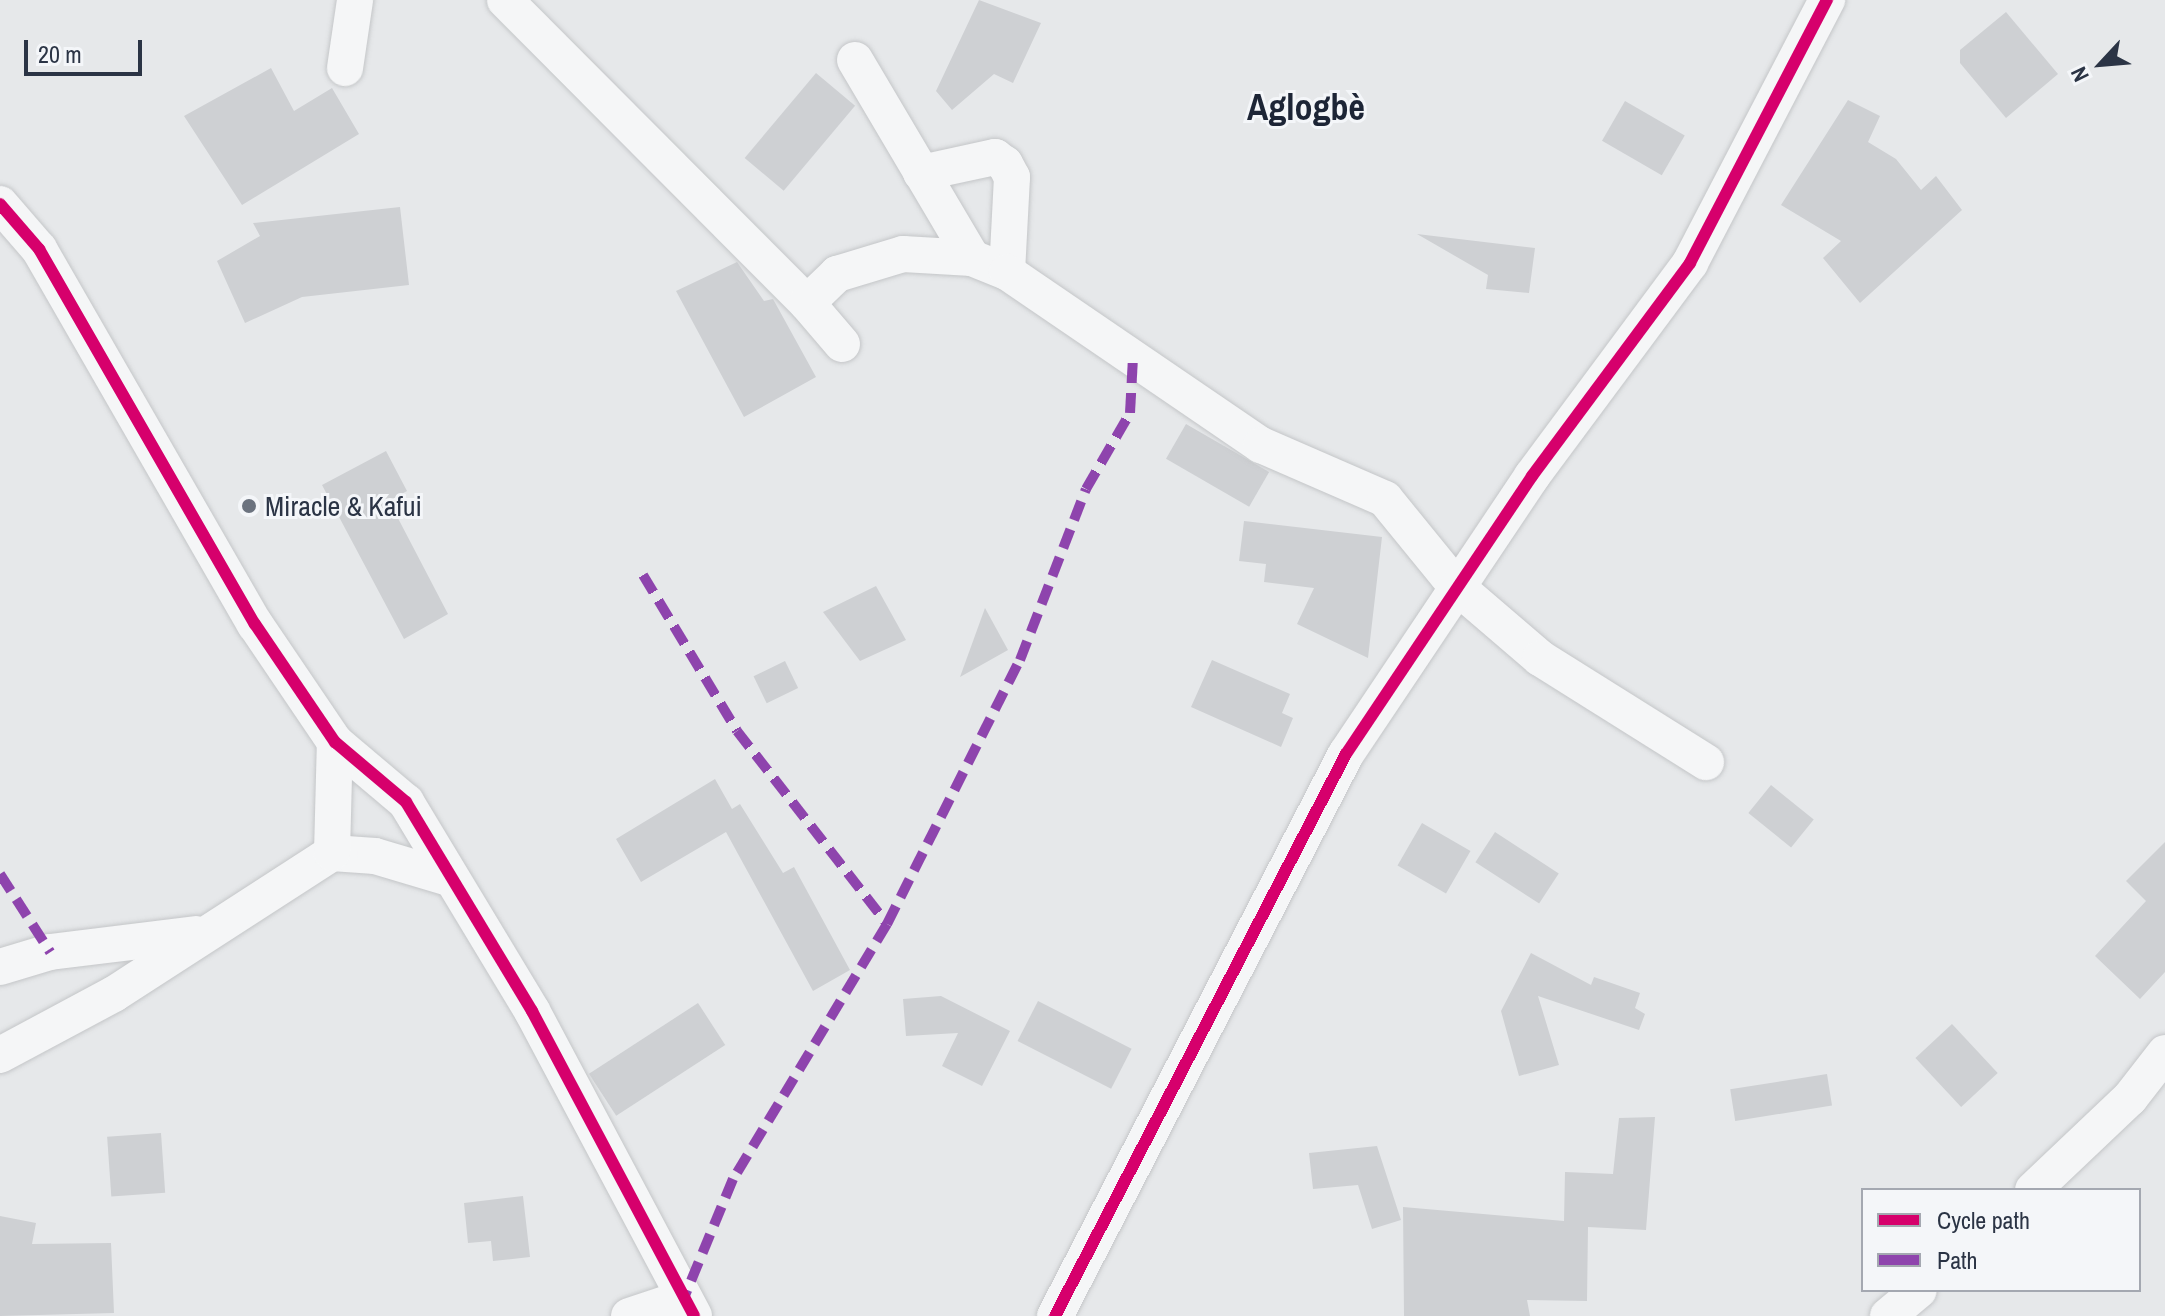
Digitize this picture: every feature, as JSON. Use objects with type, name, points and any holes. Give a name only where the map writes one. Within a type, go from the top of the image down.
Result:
[{"type":"street","points":[[345,68],[355,0]]},
{"type":"street","points":[[505,0],[807,303],[842,344]]},
{"type":"street","points":[[1055,1316],[1346,754],[1456,586],[1690,263],[1827,0]]},
{"type":"street","points":[[855,60],[972,258]]},
{"type":"street","points":[[921,173],[995,157],[1005,164],[1012,177],[1007,272]]},
{"type":"street","points":[[0,204],[39,249],[255,624],[335,742],[406,802],[449,878],[532,1011],[688,1307],[629,1316]]},
{"type":"street","points":[[807,303],[837,274],[864,262],[903,254],[972,258],[1007,272],[1261,445],[1385,499],[1456,586],[1540,658],[1706,762]]},
{"type":"street","points":[[332,853],[335,742]]},
{"type":"street","points":[[0,1055],[114,994],[201,934],[332,853],[375,856],[449,878]]},
{"type":"street","points":[[0,967],[50,952],[201,934]]},
{"type":"street","points":[[2035,1188],[2130,1098],[2165,1053]]},
{"type":"street","points":[[1888,1316],[1917,1292]]},
{"type":"building","points":[[979,0],[1041,23],[1013,83],[994,74],[952,110],[936,91]]},
{"type":"building","points":[[2006,12],[2058,74],[2006,118],[1960,63],[1960,50]]},
{"type":"building","points":[[271,68],[294,111],[332,88],[359,134],[242,205],[184,116]]},
{"type":"building","points":[[816,73],[855,106],[784,191],[745,158]]},
{"type":"building","points":[[1848,100],[1880,116],[1868,142],[1896,159],[1921,190],[1936,176],[1962,210],[1860,303],[1823,258],[1841,241],[1781,205]]},
{"type":"building","points":[[1625,101],[1685,136],[1662,175],[1602,141]]},
{"type":"building","points":[[400,207],[409,285],[302,297],[245,323],[217,261],[260,236],[253,223]]},
{"type":"building","points":[[1417,234],[1535,248],[1529,293],[1486,289],[1488,275]]},
{"type":"building","points":[[737,262],[764,301],[773,299],[816,377],[744,417],[676,291]]},
{"type":"building","points":[[1186,424],[1269,472],[1249,507],[1166,459]]},
{"type":"building","points":[[386,451],[407,491],[389,501],[448,614],[404,639],[322,485]]},
{"type":"building","points":[[1244,521],[1382,537],[1368,658],[1297,624],[1314,588],[1264,582],[1266,564],[1239,561]]},
{"type":"building","points":[[876,586],[906,640],[860,661],[823,612]]},
{"type":"building","points":[[985,608],[1008,650],[960,677]]},
{"type":"building","points":[[1212,660],[1290,694],[1282,713],[1293,718],[1281,747],[1191,707]]},
{"type":"building","points":[[785,661],[798,688],[767,703],[754,676]]},
{"type":"building","points":[[715,779],[732,809],[740,804],[783,873],[794,867],[850,970],[813,991],[726,832],[641,882],[616,839]]},
{"type":"building","points":[[1771,785],[1814,820],[1791,848],[1748,813]]},
{"type":"building","points":[[1422,823],[1470,851],[1446,893],[1398,865]]},
{"type":"building","points":[[1495,832],[1559,873],[1539,904],[1475,862]]},
{"type":"building","points":[[2165,842],[2165,972],[2140,999],[2095,956],[2146,901],[2126,881]]},
{"type":"building","points":[[1531,953],[1591,985],[1594,977],[1640,993],[1635,1008],[1645,1014],[1639,1030],[1538,996],[1559,1065],[1519,1076],[1501,1011]]},
{"type":"building","points":[[941,996],[1010,1031],[982,1086],[942,1066],[958,1033],[906,1036],[903,999]]},
{"type":"building","points":[[1038,1001],[1132,1049],[1111,1089],[1018,1041]]},
{"type":"building","points":[[698,1003],[725,1045],[616,1116],[589,1074]]},
{"type":"building","points":[[1952,1024],[1998,1073],[1961,1107],[1915,1058]]},
{"type":"building","points":[[1827,1074],[1832,1106],[1735,1121],[1730,1089]]},
{"type":"building","points":[[1655,1117],[1646,1230],[1588,1227],[1587,1301],[1527,1300],[1530,1316],[1404,1316],[1403,1207],[1564,1221],[1565,1172],[1613,1174],[1619,1118]]},
{"type":"building","points":[[161,1133],[165,1193],[111,1197],[107,1137]]},
{"type":"building","points":[[1377,1146],[1401,1220],[1372,1229],[1358,1185],[1313,1189],[1309,1153]]},
{"type":"building","points":[[523,1196],[530,1257],[493,1261],[491,1241],[468,1243],[464,1203]]},
{"type":"building","points":[[0,1216],[36,1223],[32,1244],[111,1243],[114,1313],[0,1316]]},
{"type":"marked path","points":[[887,924],[1020,660],[1086,489],[1130,413],[1133,357]]},
{"type":"marked path","points":[[643,575],[737,731],[887,924],[733,1179],[684,1298]]},
{"type":"marked path","points":[[0,874],[50,952]]},
{"type":"cycle path","points":[[1055,1316],[1346,754],[1532,476],[1690,263],[1827,0]]},
{"type":"cycle path","points":[[0,204],[39,249],[255,624],[335,742],[406,802],[532,1011],[694,1316]]},
{"type":"place","name":"Miracle & Kafui","points":[[249,506]]},
{"type":"district","name":"Aglogbè","points":[[1306,108]]}]
